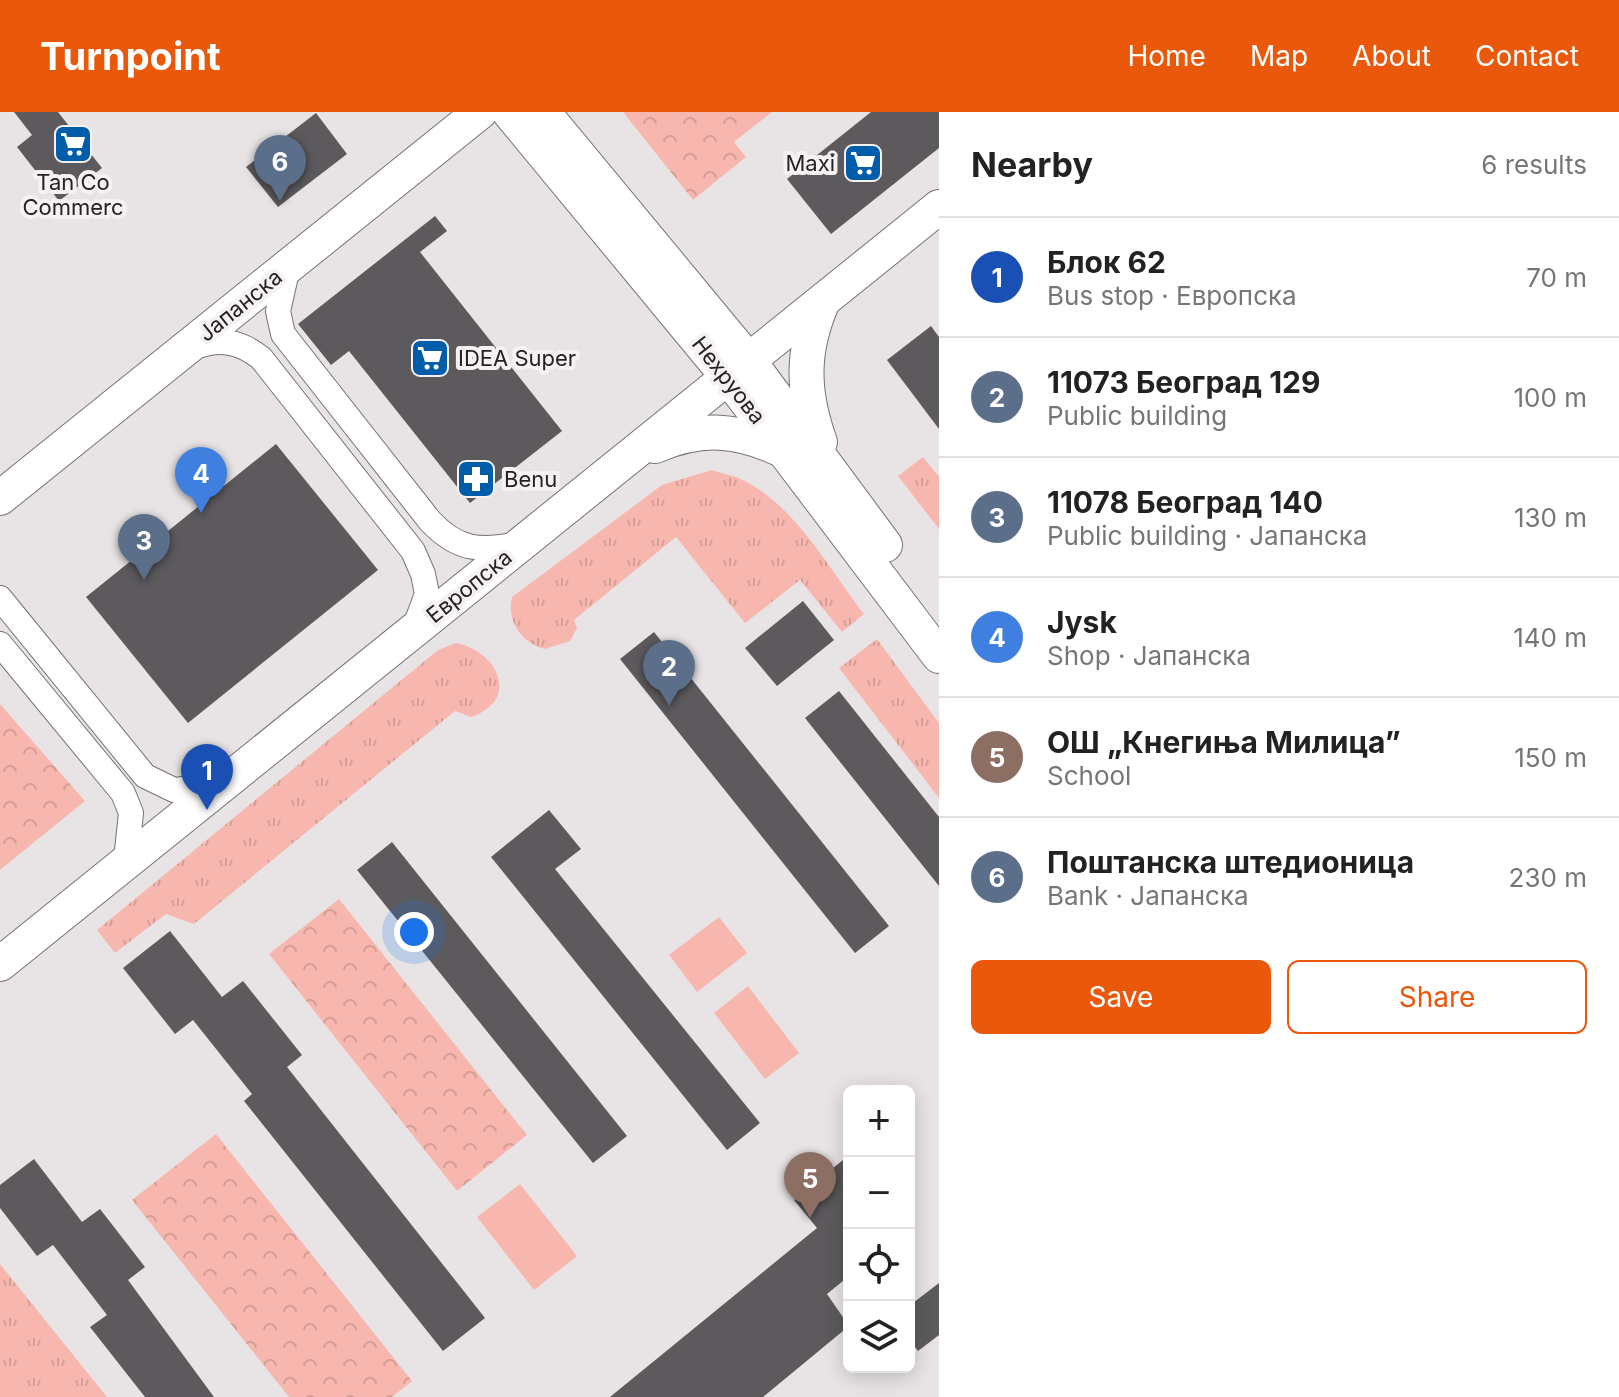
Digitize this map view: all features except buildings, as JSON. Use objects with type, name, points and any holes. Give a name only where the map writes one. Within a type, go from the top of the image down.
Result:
[{"type":"street","points":[[408,169],[430,139],[438,112]]},
{"type":"street","name":"Јапанска","points":[[0,498],[480,112]]},
{"type":"street","name":"Нехруова","points":[[509,112],[831,473],[939,620]]},
{"type":"street","name":"Нехруова","points":[[543,112],[738,369],[784,451],[939,656]]},
{"type":"street","name":"Европска","points":[[0,964],[939,207]]},
{"type":"street","points":[[288,267],[278,311],[283,334],[430,521],[448,539],[471,549],[488,550],[523,543]]},
{"type":"street","points":[[823,301],[808,338],[804,380],[807,404],[831,473]]},
{"type":"street","points":[[183,351],[217,341],[232,342],[247,347],[261,358],[413,551],[427,594],[413,631]]},
{"type":"street","points":[[629,458],[671,439],[698,432],[725,430],[784,451]]},
{"type":"street","points":[[0,598],[145,776],[174,790],[223,785]]},
{"type":"street","points":[[0,644],[123,793],[131,813],[126,860]]},
{"type":"green space","points":[[623,112],[772,112],[734,142],[746,157],[693,200]]},
{"type":"green space","points":[[923,457],[939,477],[939,529],[898,476]]},
{"type":"green space","points":[[712,470],[747,482],[782,508],[812,542],[864,614],[842,632],[800,580],[745,623],[676,537],[574,620],[577,628],[570,641],[545,649],[523,636],[511,614],[512,597],[662,485]]},
{"type":"green space","points":[[877,639],[939,723],[939,798],[839,668]]},
{"type":"green space","points":[[456,643],[483,656],[498,677],[496,699],[486,709],[471,717],[455,711],[194,924],[166,914],[115,953],[97,930],[438,650]]},
{"type":"green space","points":[[0,704],[85,801],[0,870]]},
{"type":"green space","points":[[339,899],[527,1135],[457,1191],[269,954]]},
{"type":"green space","points":[[719,917],[747,953],[697,992],[669,955]]},
{"type":"green space","points":[[748,986],[799,1053],[765,1079],[714,1013]]},
{"type":"green space","points":[[216,1134],[412,1381],[392,1397],[289,1397],[132,1200]]},
{"type":"green space","points":[[520,1184],[577,1256],[534,1290],[477,1217]]},
{"type":"green space","points":[[0,1264],[107,1397],[0,1397]]},
{"type":"place","name":"Tan Co Commerc","points":[[73,144]]},
{"type":"place","name":"Maxi","points":[[863,163]]},
{"type":"place","name":"Поштанска штедионица","points":[[280,201]]},
{"type":"place","name":"IDEA Super","points":[[430,358]]},
{"type":"place","name":"Benu","points":[[476,479]]},
{"type":"place","name":"Jysk","points":[[201,513]]},
{"type":"place","name":"11078 Београд 140","points":[[144,580]]},
{"type":"place","name":"11073 Београд 129","points":[[669,706]]},
{"type":"place","name":"Блок 62","points":[[207,810]]},
{"type":"place","name":"ОШ „Кнегиња Милица”","points":[[810,1218]]}]
